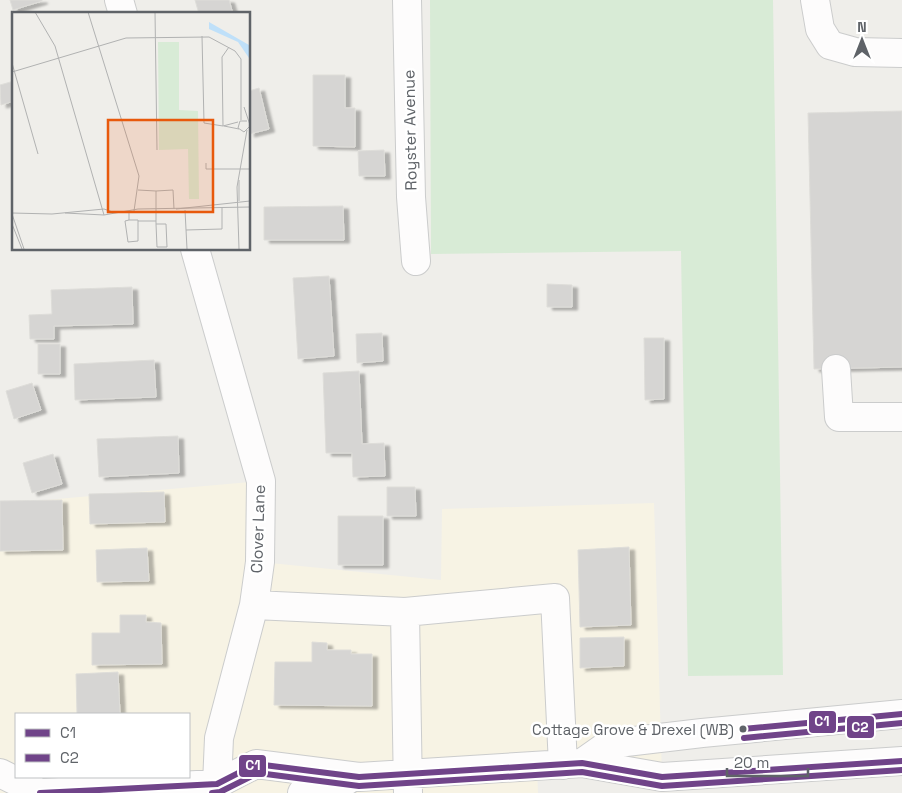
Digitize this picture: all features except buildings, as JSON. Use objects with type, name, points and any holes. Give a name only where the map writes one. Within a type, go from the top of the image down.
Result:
[{"type":"street","points":[[118,0],[122,12]]},
{"type":"street","name":"Royster Avenue","points":[[407,0],[411,197],[416,261]]},
{"type":"street","points":[[815,0],[820,29],[830,45],[855,52],[902,53]]},
{"type":"street","name":"Clover Lane","points":[[195,250],[261,481],[260,562],[254,605],[219,738],[226,788]]},
{"type":"street","points":[[836,369],[839,417],[902,418]]},
{"type":"street","points":[[254,605],[405,612],[555,598],[572,764]]},
{"type":"street","points":[[405,612],[408,783]]},
{"type":"street","points":[[572,764],[609,744],[702,732],[902,714]]},
{"type":"street","points":[[0,773],[40,793],[226,788],[256,764],[408,783],[572,764],[663,785],[902,761]]},
{"type":"street","points":[[302,793],[359,777]]},
{"type":"shaded area","points":[[261,481],[260,562],[441,580],[442,509],[654,503],[662,777],[537,767],[538,793],[0,793],[0,504]]},
{"type":"green space","points":[[430,0],[773,0],[783,675],[688,676],[681,251],[431,254]]},
{"type":"transit line","name":"C1","points":[[743,729],[902,714]]},
{"type":"transit line","name":"C2","points":[[744,738],[902,723]]},
{"type":"transit line","name":"C1","points":[[40,793],[217,784],[256,764],[359,777],[582,763],[662,777],[902,761]]},
{"type":"transit line","name":"C2","points":[[212,793],[220,792],[258,773],[359,786],[582,772],[662,786],[902,770]]},
{"type":"place","name":"Cottage Grove & Drexel (WB)","points":[[743,729]]}]
